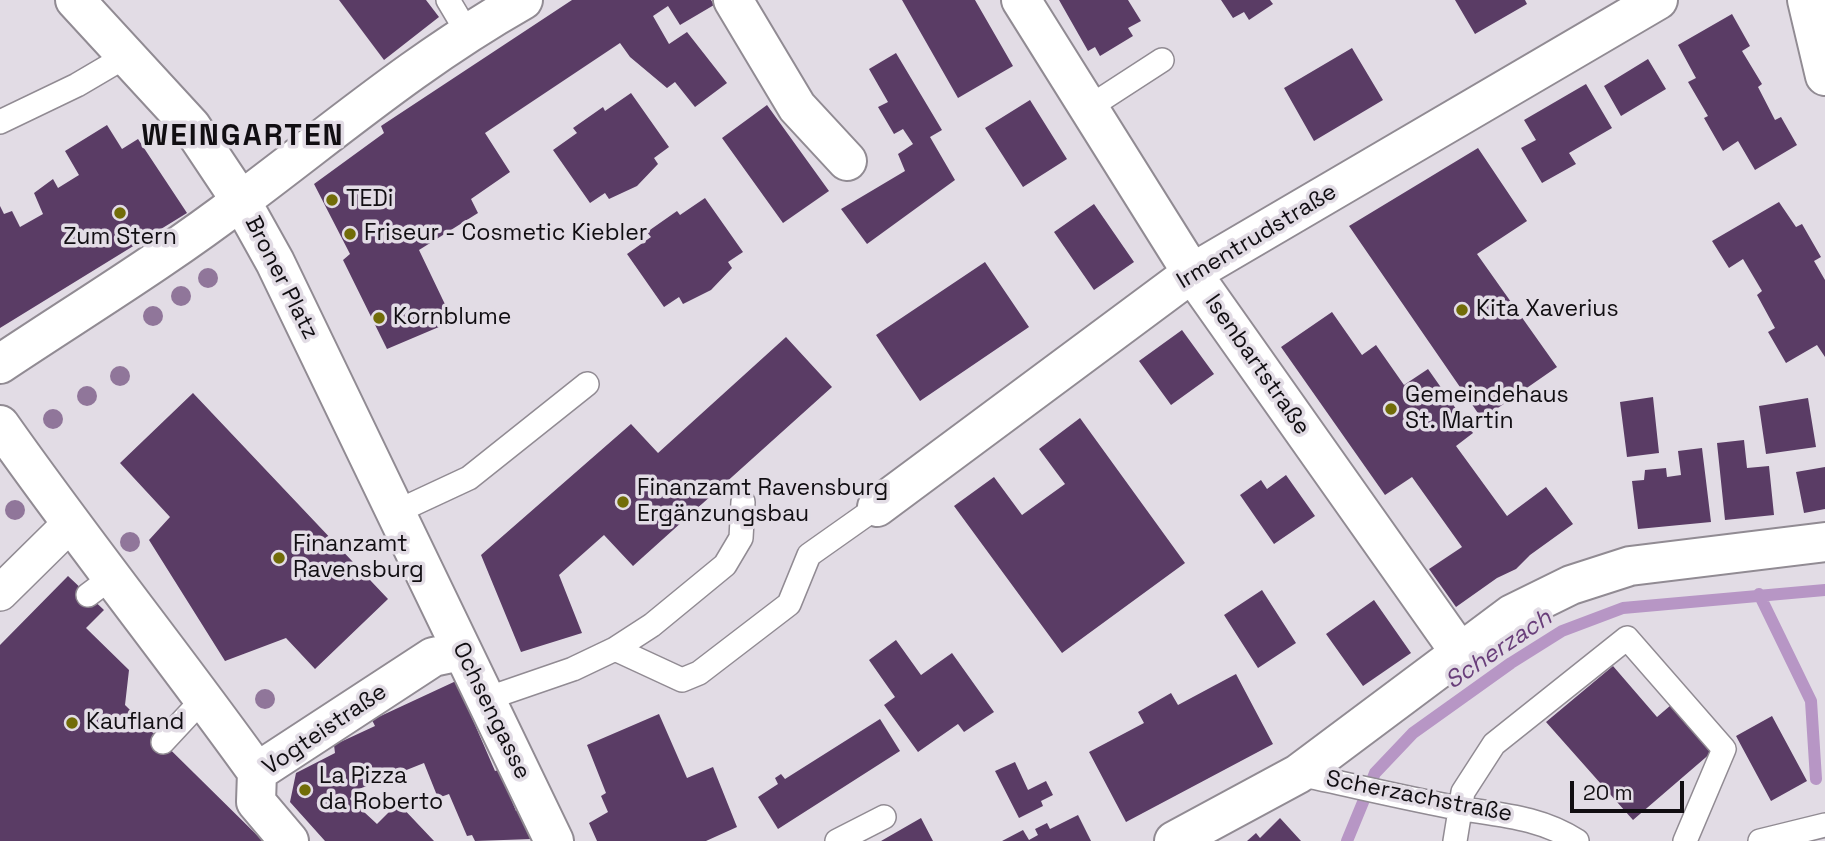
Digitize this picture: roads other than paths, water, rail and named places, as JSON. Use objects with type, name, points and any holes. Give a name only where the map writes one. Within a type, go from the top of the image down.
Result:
[{"type":"street","points":[[75,0],[191,126],[242,201],[365,103],[458,16],[523,0]]},
{"type":"street","points":[[733,0],[797,107],[847,161]]},
{"type":"street","name":"Isenbartstraße","points":[[1021,0],[1192,274],[1460,652]]},
{"type":"street","name":"Irmentrudstraße","points":[[877,507],[1192,274],[1657,0]]},
{"type":"street","points":[[1807,0],[1825,76]]},
{"type":"street","name":"Broner Platz","points":[[0,364],[242,201],[429,581]]},
{"type":"street","points":[[0,425],[70,524],[100,586],[204,698],[257,772]]},
{"type":"street","points":[[0,593],[70,524]]},
{"type":"street","name":"Scherzachstraße","points":[[1174,841],[1298,774],[1512,614],[1571,585],[1630,566],[1825,542]]},
{"type":"street","name":"Ochsengasse","points":[[429,581],[483,700],[554,841]]},
{"type":"street","name":"Vogteistraße","points":[[287,840],[256,803],[257,772],[433,657],[461,650]]},
{"type":"lane","points":[[0,122],[76,85],[128,55]]},
{"type":"lane","points":[[1088,108],[1162,60]]},
{"type":"lane","points":[[396,512],[469,478],[587,384]]},
{"type":"lane","points":[[483,700],[573,670],[615,649],[652,625],[725,565],[741,538],[743,502]]},
{"type":"lane","points":[[615,649],[682,680],[699,673],[789,604],[809,555],[877,507]]},
{"type":"lane","points":[[1455,841],[1461,800],[1494,744],[1627,638],[1724,749],[1686,839]]},
{"type":"lane","points":[[163,742],[204,698]]},
{"type":"lane","name":"Scherzachstraße","points":[[1298,774],[1384,793],[1461,800],[1522,816],[1562,831],[1577,841]]},
{"type":"lane","points":[[837,841],[884,817]]},
{"type":"lane","points":[[1760,841],[1825,825]]},
{"type":"waterway","name":"Scherzach","points":[[1347,841],[1375,773],[1413,733],[1511,663],[1562,631],[1623,608],[1825,590]]},
{"type":"waterway","points":[[1759,594],[1811,701],[1816,779]]},
{"type":"place","name":"TEDi","points":[[332,200]]},
{"type":"place","name":"Zum Stern","points":[[120,213]]},
{"type":"place","name":"Friseur - Cosmetic Kiebler","points":[[350,234]]},
{"type":"place","name":"Kita Xaverius","points":[[1462,310]]},
{"type":"place","name":"Kornblume","points":[[379,318]]},
{"type":"place","name":"Gemeindehaus St. Martin","points":[[1391,409]]},
{"type":"place","name":"Finanzamt Ravensburg Ergänzungsbau","points":[[623,502]]},
{"type":"place","name":"Finanzamt Ravensburg","points":[[279,558]]},
{"type":"place","name":"Kaufland","points":[[72,723]]},
{"type":"place","name":"La Pizza da Roberto","points":[[305,790]]},
{"type":"district","name":"WEINGARTEN","points":[[243,137]]}]
